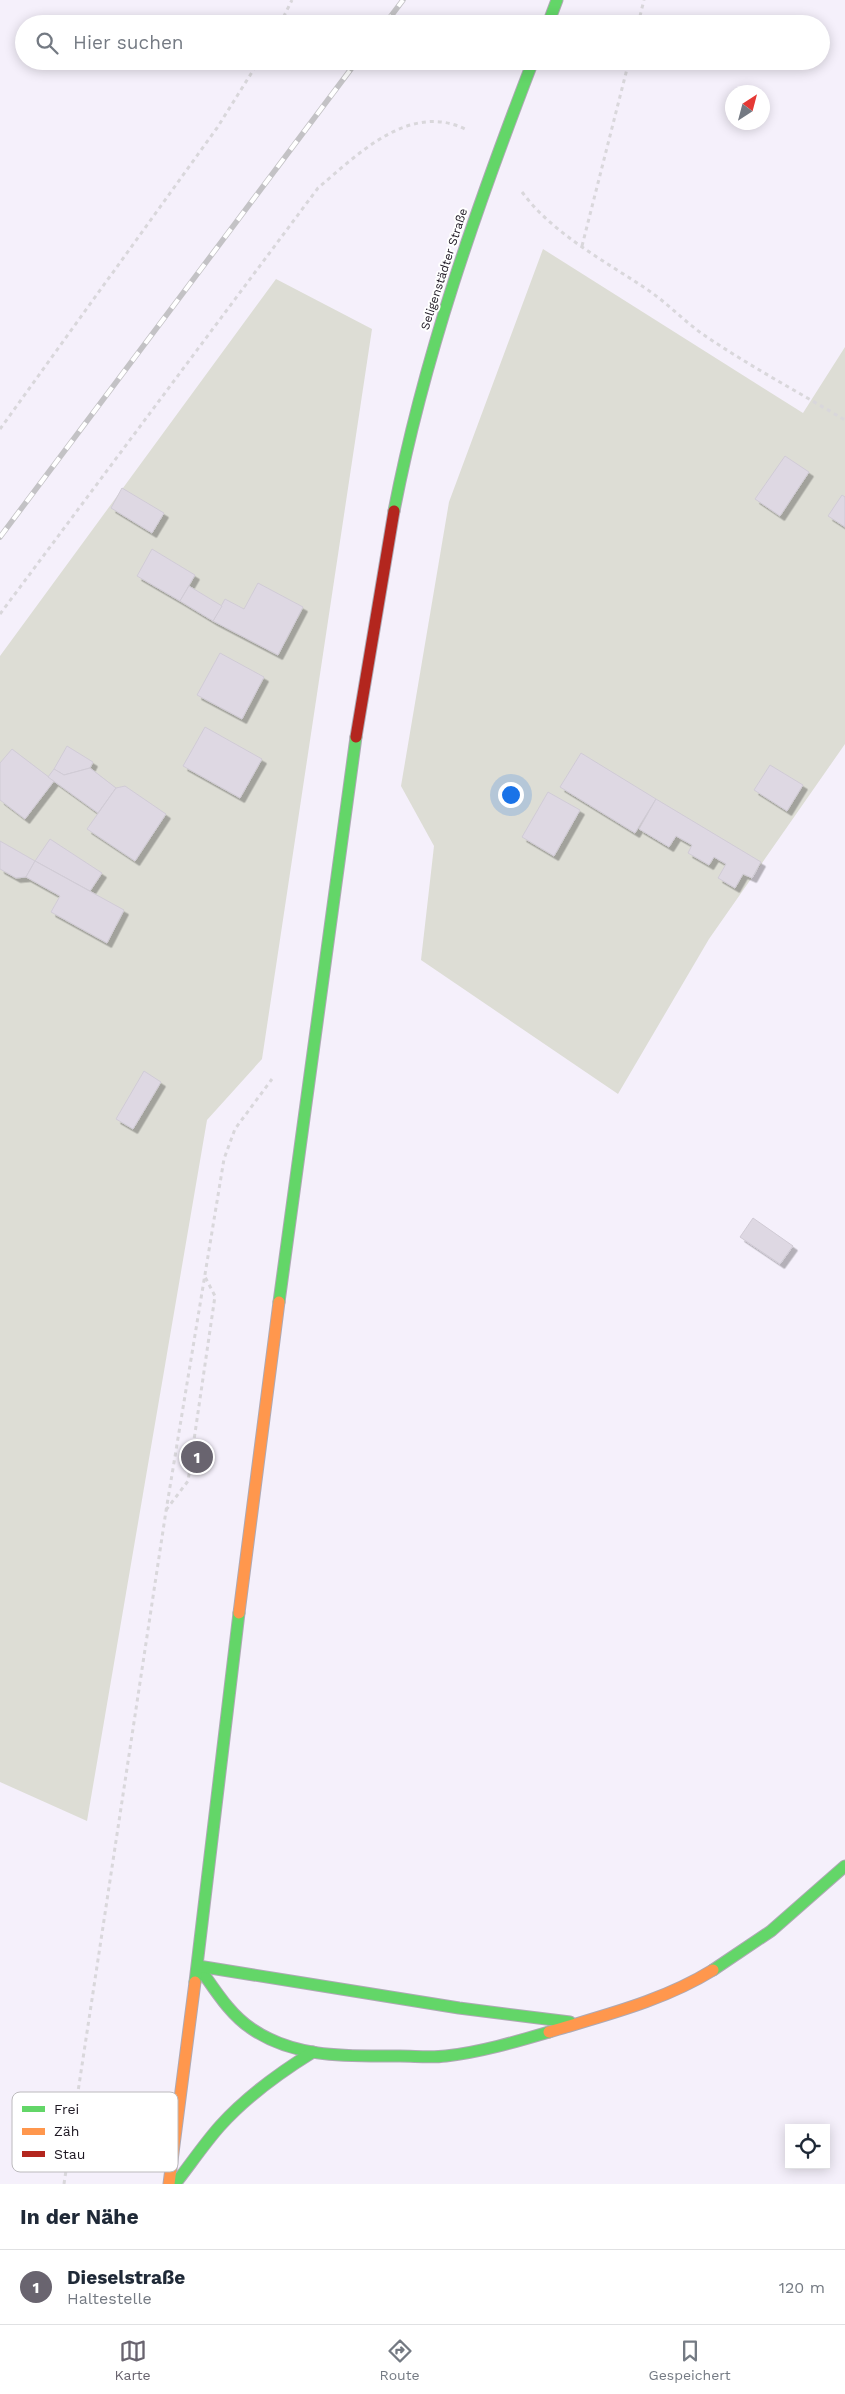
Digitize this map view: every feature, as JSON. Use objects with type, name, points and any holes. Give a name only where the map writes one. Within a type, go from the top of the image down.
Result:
[{"type":"main road","points":[[551,15],[557,0]]},
{"type":"main road","name":"Seligenstädter Straße","points":[[178,2116],[198,1966],[257,1469],[355,747],[378,595],[417,406],[435,342],[498,152],[530,70]]},
{"type":"main road","points":[[198,1966],[232,2010],[251,2029],[278,2043],[313,2052],[351,2057],[448,2056],[497,2047],[622,2011],[688,1984],[736,1956],[790,1917],[845,1866]]},
{"type":"main road","points":[[198,1966],[450,2006],[579,2023]]},
{"type":"main road","points":[[175,2184],[220,2126],[252,2095],[278,2073],[313,2052]]},
{"type":"path","points":[[284,15],[292,0]]},
{"type":"path","points":[[640,15],[644,0]]},
{"type":"path","points":[[0,430],[217,128],[254,70]]},
{"type":"path","points":[[582,246],[626,70]]},
{"type":"path","points":[[0,614],[318,188],[345,165],[399,127],[426,120],[452,122],[468,131]]},
{"type":"path","points":[[465,140],[472,122]]},
{"type":"path","points":[[498,152],[530,203],[582,246],[648,290],[702,333],[845,420]]},
{"type":"path","points":[[78,2092],[166,1510],[204,1275],[228,1145],[235,1129],[270,1084],[275,1071]]},
{"type":"path","points":[[166,1510],[188,1481],[215,1296],[204,1275]]},
{"type":"shaded area","points":[[543,249],[803,413],[845,347],[845,744],[709,939],[618,1094],[421,960],[434,846],[401,786],[449,502]]},
{"type":"shaded area","points":[[276,279],[372,329],[262,1059],[207,1120],[87,1821],[0,1782],[0,656]]},
{"type":"building","points":[[785,456],[809,472],[780,516],[755,499]]},
{"type":"building","points":[[122,488],[164,513],[152,533],[111,508]]},
{"type":"building","points":[[842,495],[845,497],[845,527],[828,516]]},
{"type":"building","points":[[152,549],[195,575],[180,601],[137,576]]},
{"type":"building","points":[[258,583],[303,607],[278,655],[213,621],[225,599],[244,609]]},
{"type":"building","points":[[189,586],[222,606],[213,621],[180,601]]},
{"type":"building","points":[[220,653],[264,677],[242,719],[197,695]]},
{"type":"building","points":[[205,727],[262,759],[240,798],[183,766]]},
{"type":"building","points":[[67,746],[93,762],[90,768],[64,775],[54,769]]},
{"type":"building","points":[[12,749],[54,781],[25,819],[0,800],[0,763]]},
{"type":"building","points":[[581,753],[656,799],[635,833],[560,787]]},
{"type":"building","points":[[770,765],[803,785],[787,811],[754,790]]},
{"type":"building","points":[[90,768],[116,788],[98,813],[48,777],[54,769],[64,775]]},
{"type":"building","points":[[125,786],[166,814],[135,861],[87,829],[116,788]]},
{"type":"building","points":[[548,792],[580,810],[554,856],[522,837]]},
{"type":"building","points":[[656,799],[761,862],[752,878],[743,874],[735,888],[718,878],[726,864],[714,857],[709,865],[688,853],[692,845],[676,836],[669,847],[639,829]]},
{"type":"building","points":[[50,839],[102,873],[90,891],[35,861]]},
{"type":"building","points":[[0,841],[35,861],[26,877],[16,878],[0,869]]},
{"type":"building","points":[[35,861],[124,910],[107,943],[51,912],[60,896],[26,877]]},
{"type":"building","points":[[144,1071],[161,1082],[133,1129],[116,1119]]},
{"type":"building","points":[[753,1218],[793,1246],[780,1264],[740,1237]]},
{"type":"railway","points":[[392,15],[403,0]]},
{"type":"railway","points":[[0,537],[350,70]]},
{"type":"traffic: fast","points":[[551,15],[557,0]]},
{"type":"traffic: fast","points":[[394,511],[420,396],[453,283],[491,172],[530,70]]},
{"type":"traffic: fast","points":[[279,1302],[356,737]]},
{"type":"traffic: fast","points":[[195,1982],[239,1613]]},
{"type":"traffic: fast","points":[[713,1970],[771,1931],[845,1866]]},
{"type":"traffic: fast","points":[[198,1966],[222,2000],[244,2023],[269,2039],[305,2051],[362,2056],[440,2057],[485,2049],[549,2032]]},
{"type":"traffic: fast","points":[[198,1966],[459,2008],[570,2022]]},
{"type":"traffic: fast","points":[[175,2184],[230,2115],[252,2095],[313,2052]]},
{"type":"traffic: slow","points":[[239,1613],[279,1302]]},
{"type":"traffic: slow","points":[[549,2032],[654,1999],[713,1970]]},
{"type":"traffic: slow","points":[[178,2114],[195,1982]]},
{"type":"traffic: slow","points":[[169,2184],[171,2172]]},
{"type":"traffic: jam","points":[[356,737],[394,511]]},
{"type":"place","name":"Dieselstraße","points":[[197,1457]]}]
